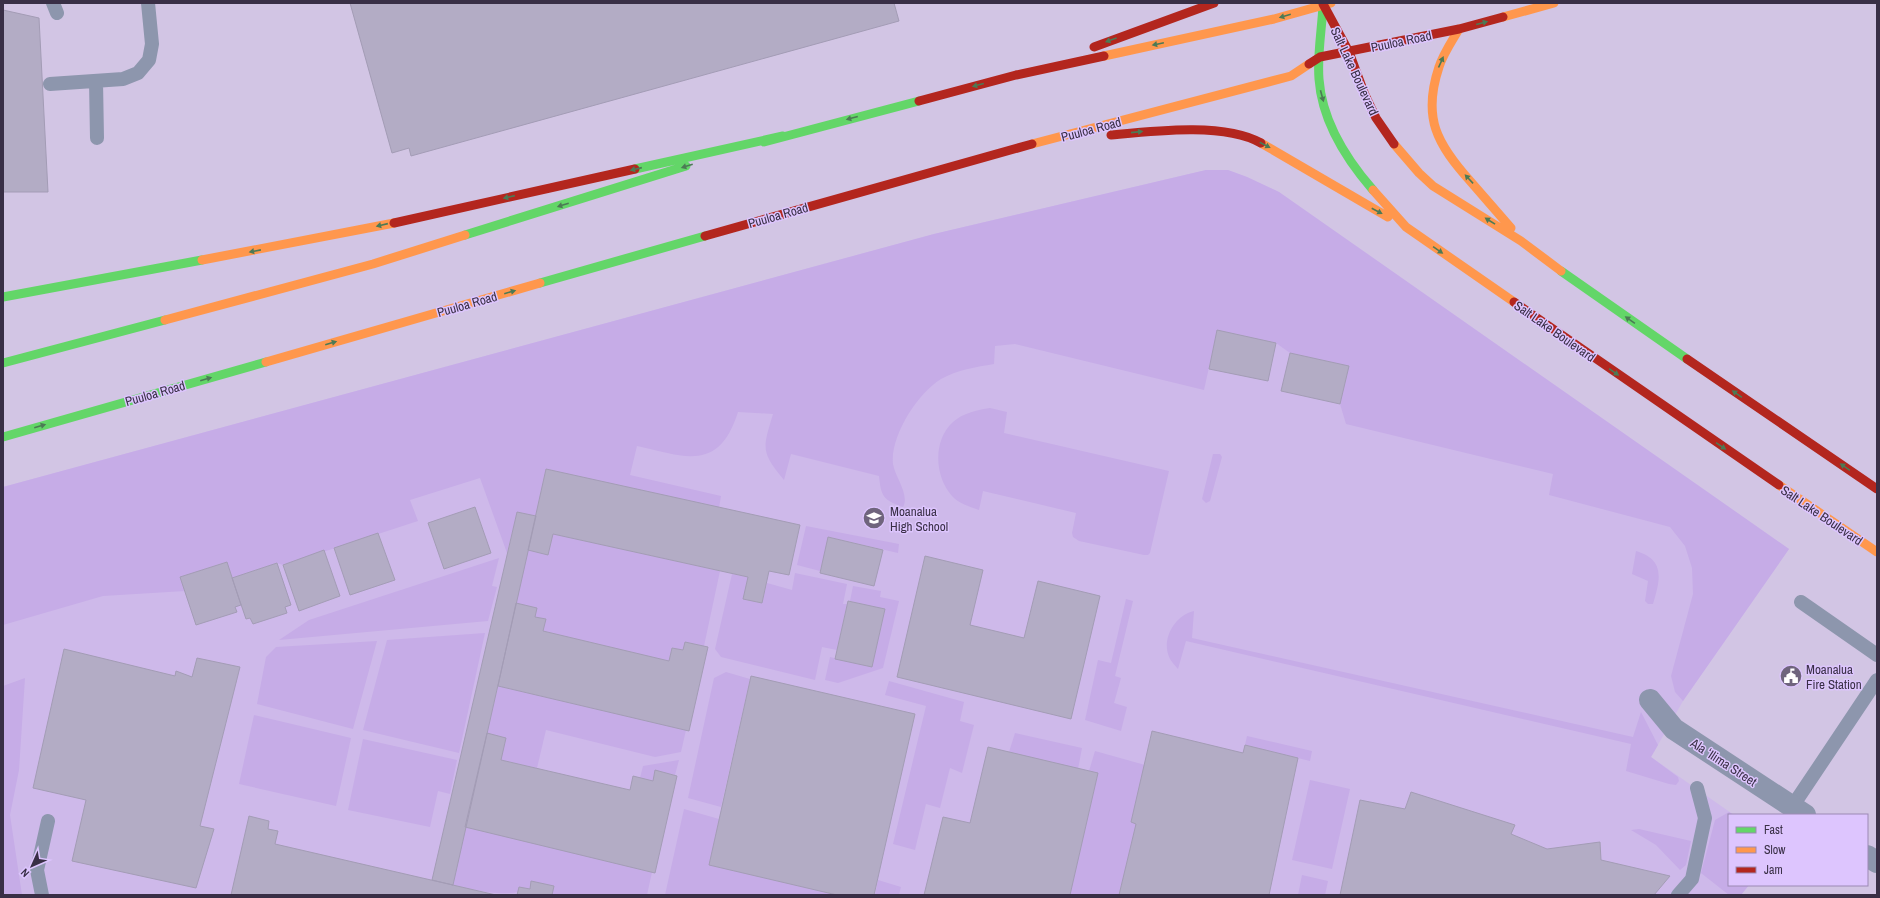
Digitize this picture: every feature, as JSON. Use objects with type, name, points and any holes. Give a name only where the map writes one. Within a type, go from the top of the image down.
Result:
[{"type":"main road","points":[[1016,75],[1214,3]]},
{"type":"main road","name":"Puuloa Road","points":[[3,437],[935,170],[1291,76],[1320,57],[1459,29],[1554,3]]},
{"type":"main road","points":[[3,297],[342,234],[784,136],[1016,75],[1274,19],[1325,4]]},
{"type":"main road","name":"Salt Lake Boulevard","points":[[1325,4],[1349,52],[1368,102],[1387,135],[1409,163],[1433,186],[1521,241],[1596,297],[1877,489]]},
{"type":"main road","name":"Salt Lake Boulevard","points":[[1325,4],[1320,57],[1320,87],[1330,124],[1342,148],[1373,193],[1406,227],[1648,396],[1877,552]]},
{"type":"main road","points":[[1459,29],[1438,65],[1432,92],[1432,116],[1438,138],[1450,158],[1486,198],[1521,241]]},
{"type":"main road","points":[[1043,142],[1166,130],[1226,132],[1256,140],[1358,201],[1406,227]]},
{"type":"main road","points":[[3,363],[373,264],[784,136]]},
{"type":"street","name":"Ala ʻIlima Street","points":[[1650,700],[1674,729],[1799,811]]},
{"type":"street","points":[[1868,857],[1877,862]]},
{"type":"lane","points":[[50,84],[123,79],[138,73],[149,60],[152,44],[148,3]]},
{"type":"lane","points":[[96,81],[97,138]]},
{"type":"lane","points":[[1801,602],[1877,655]]},
{"type":"lane","points":[[1799,811],[1877,680]]},
{"type":"lane","points":[[1678,895],[1692,879],[1705,818],[1697,788]]},
{"type":"lane","points":[[42,895],[37,870],[48,821]]},
{"type":"shaded area","name":"Moanalua High School","points":[[1206,170],[1228,170],[1247,177],[1279,192],[1789,549],[1683,701],[1651,757],[1733,814],[1728,814],[1728,886],[1748,886],[1741,895],[3,895],[3,487],[934,234]]},
{"type":"shaded area","points":[[1206,170],[1228,170],[1279,192],[1789,549],[1683,701],[1675,692],[1671,676],[1693,594],[1692,568],[1685,546],[1670,527],[1549,495],[1553,474],[1346,424],[1340,404],[1349,366],[1290,353],[1276,343],[1217,331],[1204,390],[1015,344],[995,346],[994,364],[960,371],[941,379],[923,394],[907,416],[896,441],[893,453],[894,469],[905,497],[903,507],[891,502],[884,496],[882,493],[879,476],[791,454],[784,480],[771,462],[767,455],[766,449],[767,435],[773,414],[738,412],[730,431],[721,444],[711,452],[699,456],[685,456],[637,446],[630,475],[721,496],[719,508],[546,469],[536,516],[517,512],[507,553],[480,478],[410,500],[418,521],[283,565],[277,563],[232,578],[226,562],[181,577],[185,591],[103,596],[3,625],[3,487],[934,234]]},
{"type":"shaded area","points":[[990,408],[1007,412],[1004,433],[1169,471],[1150,553],[1148,555],[1144,555],[1079,541],[1073,537],[1072,533],[1076,513],[983,491],[979,510],[957,501],[946,488],[939,469],[938,458],[942,438],[946,430],[961,416],[970,412]]},
{"type":"shaded area","points":[[1213,454],[1220,454],[1222,457],[1210,501],[1206,503],[1202,499]]},
{"type":"shaded area","points":[[806,526],[899,544],[898,553],[829,537],[820,571],[797,565]]},
{"type":"shaded area","points":[[553,534],[720,571],[704,646],[685,642],[683,650],[672,648],[669,661],[543,631],[546,619],[535,617],[537,608],[516,603],[528,550],[548,555]]},
{"type":"shaded area","points":[[1636,551],[1646,555],[1656,565],[1659,579],[1653,604],[1648,604],[1645,601],[1648,581],[1632,574]]},
{"type":"shaded area","points":[[499,558],[492,586],[497,587],[488,621],[279,640],[309,620]]},
{"type":"shaded area","points":[[795,573],[847,584],[843,604],[847,604],[837,650],[822,647],[815,680],[721,657],[715,649],[732,574],[748,577],[744,599],[762,603],[767,583],[792,590]]},
{"type":"shaded area","points":[[853,586],[881,591],[880,597],[899,601],[883,668],[838,683],[825,680],[830,657],[872,667],[885,610],[850,601]]},
{"type":"shaded area","points":[[1126,599],[1133,601],[1115,676],[1121,678],[1114,703],[1127,707],[1121,731],[1085,720],[1098,660],[1111,663]]},
{"type":"shaded area","points":[[1194,611],[1192,638],[1633,737],[1641,712],[1658,745],[1651,757],[1678,777],[1679,781],[1676,785],[1669,784],[1626,771],[1631,744],[1186,641],[1178,669],[1170,659],[1167,652],[1168,637],[1175,623],[1187,613]]},
{"type":"shaded area","points":[[485,633],[459,753],[363,730],[387,640]]},
{"type":"shaded area","points":[[377,641],[353,729],[257,704],[266,657],[276,647]]},
{"type":"shaded area","points":[[726,672],[750,679],[721,807],[688,798],[714,678]]},
{"type":"shaded area","points":[[25,678],[19,770],[10,815],[22,895],[3,895],[3,686]]},
{"type":"shaded area","points":[[889,681],[964,702],[960,721],[974,725],[962,773],[950,768],[940,808],[926,804],[915,850],[893,844],[926,706],[885,695]]},
{"type":"shaded area","points":[[498,686],[686,730],[681,752],[655,757],[546,730],[537,768],[501,760],[487,733]]},
{"type":"shaded area","points":[[254,715],[351,738],[336,806],[239,784]]},
{"type":"shaded area","points":[[1015,733],[1082,748],[1078,769],[1009,752]]},
{"type":"shaded area","points":[[1247,736],[1312,751],[1310,761],[1245,745]]},
{"type":"shaded area","points":[[363,739],[457,760],[450,794],[438,791],[430,827],[348,810]]},
{"type":"shaded area","points":[[1095,751],[1145,765],[1131,822],[1136,824],[1119,895],[1070,895],[1098,774],[1089,771]]},
{"type":"shaded area","points":[[679,760],[675,775],[656,771],[653,781],[640,778],[643,766]]},
{"type":"shaded area","points":[[1310,780],[1350,789],[1332,869],[1292,860]]},
{"type":"shaded area","points":[[684,809],[719,819],[709,865],[837,895],[665,895]]},
{"type":"shaded area","points":[[1729,812],[1732,814],[1728,814],[1728,886],[1748,886],[1741,895],[1729,895],[1701,873],[1715,820]]},
{"type":"shaded area","points":[[465,827],[652,872],[647,895],[552,895],[554,886],[531,881],[530,889],[511,893],[492,893],[453,885]]},
{"type":"shaded area","points":[[1639,829],[1691,841],[1686,865],[1680,870],[1656,845],[1631,830]]},
{"type":"shaded area","points":[[1302,875],[1328,881],[1325,895],[1298,895]]},
{"type":"shaded area","points":[[878,880],[901,887],[899,895],[875,895]]},
{"type":"building","points":[[350,3],[894,3],[899,21],[411,156],[409,148],[392,153]]},
{"type":"building","points":[[3,10],[39,18],[48,192],[3,192]]},
{"type":"building","points":[[1217,330],[1276,343],[1268,381],[1209,369]]},
{"type":"building","points":[[1290,353],[1349,366],[1340,404],[1281,391]]},
{"type":"building","points":[[546,469],[800,525],[789,575],[769,571],[762,603],[743,599],[748,577],[553,534],[548,555],[528,550]]},
{"type":"building","points":[[475,507],[491,553],[444,569],[428,523]]},
{"type":"building","points":[[517,512],[536,516],[453,885],[432,880]]},
{"type":"building","points":[[378,533],[395,580],[350,595],[334,548]]},
{"type":"building","points":[[828,537],[883,550],[874,586],[820,573]]},
{"type":"building","points":[[324,550],[340,596],[299,611],[283,565]]},
{"type":"building","points":[[925,556],[983,570],[970,625],[1024,638],[1038,581],[1100,596],[1071,719],[897,677]]},
{"type":"building","points":[[227,562],[241,605],[235,607],[237,612],[196,625],[180,577]]},
{"type":"building","points":[[277,563],[291,605],[285,607],[287,613],[253,624],[250,618],[246,619],[232,578]]},
{"type":"building","points":[[848,601],[885,609],[872,667],[835,659]]},
{"type":"building","points":[[516,603],[537,608],[535,617],[546,619],[543,631],[669,661],[672,648],[683,650],[685,642],[708,647],[689,731],[498,686]]},
{"type":"building","points":[[64,649],[175,676],[176,671],[192,677],[197,658],[240,667],[200,826],[214,829],[196,888],[72,861],[86,800],[33,788]]},
{"type":"building","points":[[751,676],[915,714],[874,895],[837,895],[709,865]]},
{"type":"building","points":[[1152,731],[1243,753],[1245,745],[1298,758],[1269,895],[1119,895],[1136,824],[1131,822]]},
{"type":"building","points":[[487,733],[506,738],[501,760],[630,790],[633,776],[653,781],[655,770],[677,776],[655,873],[465,827]]},
{"type":"building","points":[[988,747],[1098,773],[1070,895],[924,895],[943,817],[970,823]]},
{"type":"building","points":[[1411,792],[1515,825],[1511,834],[1547,849],[1600,842],[1601,860],[1670,876],[1654,895],[1340,895],[1360,800],[1405,809]]},
{"type":"building","points":[[249,816],[269,821],[268,829],[278,831],[275,844],[496,895],[231,895]]},
{"type":"building","points":[[531,881],[554,886],[552,895],[517,895],[519,887],[530,889]]},
{"type":"traffic: fast","points":[[1323,5],[1319,51],[1319,79],[1325,110],[1337,139],[1363,178],[1373,190]]},
{"type":"traffic: fast","points":[[764,142],[919,101]]},
{"type":"traffic: fast","points":[[635,169],[783,136]]},
{"type":"traffic: fast","points":[[465,235],[686,166]]},
{"type":"traffic: fast","points":[[540,283],[705,236]]},
{"type":"traffic: fast","points":[[3,297],[202,260]]},
{"type":"traffic: fast","points":[[1561,271],[1687,359]]},
{"type":"traffic: fast","points":[[3,363],[165,320]]},
{"type":"traffic: fast","points":[[3,437],[266,362]]},
{"type":"traffic: slow","points":[[1104,56],[1274,19],[1331,3]]},
{"type":"traffic: slow","points":[[1503,17],[1554,3]]},
{"type":"traffic: slow","points":[[1459,29],[1443,57],[1434,85],[1432,101],[1436,129],[1441,142],[1449,155],[1511,228]]},
{"type":"traffic: slow","points":[[1032,144],[1291,76],[1309,64]]},
{"type":"traffic: slow","points":[[1261,143],[1388,217]]},
{"type":"traffic: slow","points":[[1394,144],[1419,173],[1433,186],[1521,241],[1561,271]]},
{"type":"traffic: slow","points":[[1373,190],[1406,227],[1514,302]]},
{"type":"traffic: slow","points":[[202,260],[394,223]]},
{"type":"traffic: slow","points":[[165,320],[373,264],[465,235]]},
{"type":"traffic: slow","points":[[266,362],[540,283]]},
{"type":"traffic: slow","points":[[1779,485],[1877,552]]},
{"type":"traffic: jam","points":[[1094,47],[1214,3]]},
{"type":"traffic: jam","points":[[1323,4],[1349,52],[1365,95],[1376,118],[1394,144]]},
{"type":"traffic: jam","points":[[1309,64],[1320,57],[1459,29],[1503,17]]},
{"type":"traffic: jam","points":[[919,101],[1016,75],[1104,56]]},
{"type":"traffic: jam","points":[[1111,135],[1167,130],[1209,130],[1246,136],[1261,143]]},
{"type":"traffic: jam","points":[[705,236],[1032,144]]},
{"type":"traffic: jam","points":[[394,223],[635,169]]},
{"type":"traffic: jam","points":[[1514,302],[1779,485]]},
{"type":"traffic: jam","points":[[1687,359],[1877,489]]},
{"type":"place","name":"Moanalua High School","points":[[874,518]]},
{"type":"place","name":"Moanalua Fire Station","points":[[1791,676]]}]
